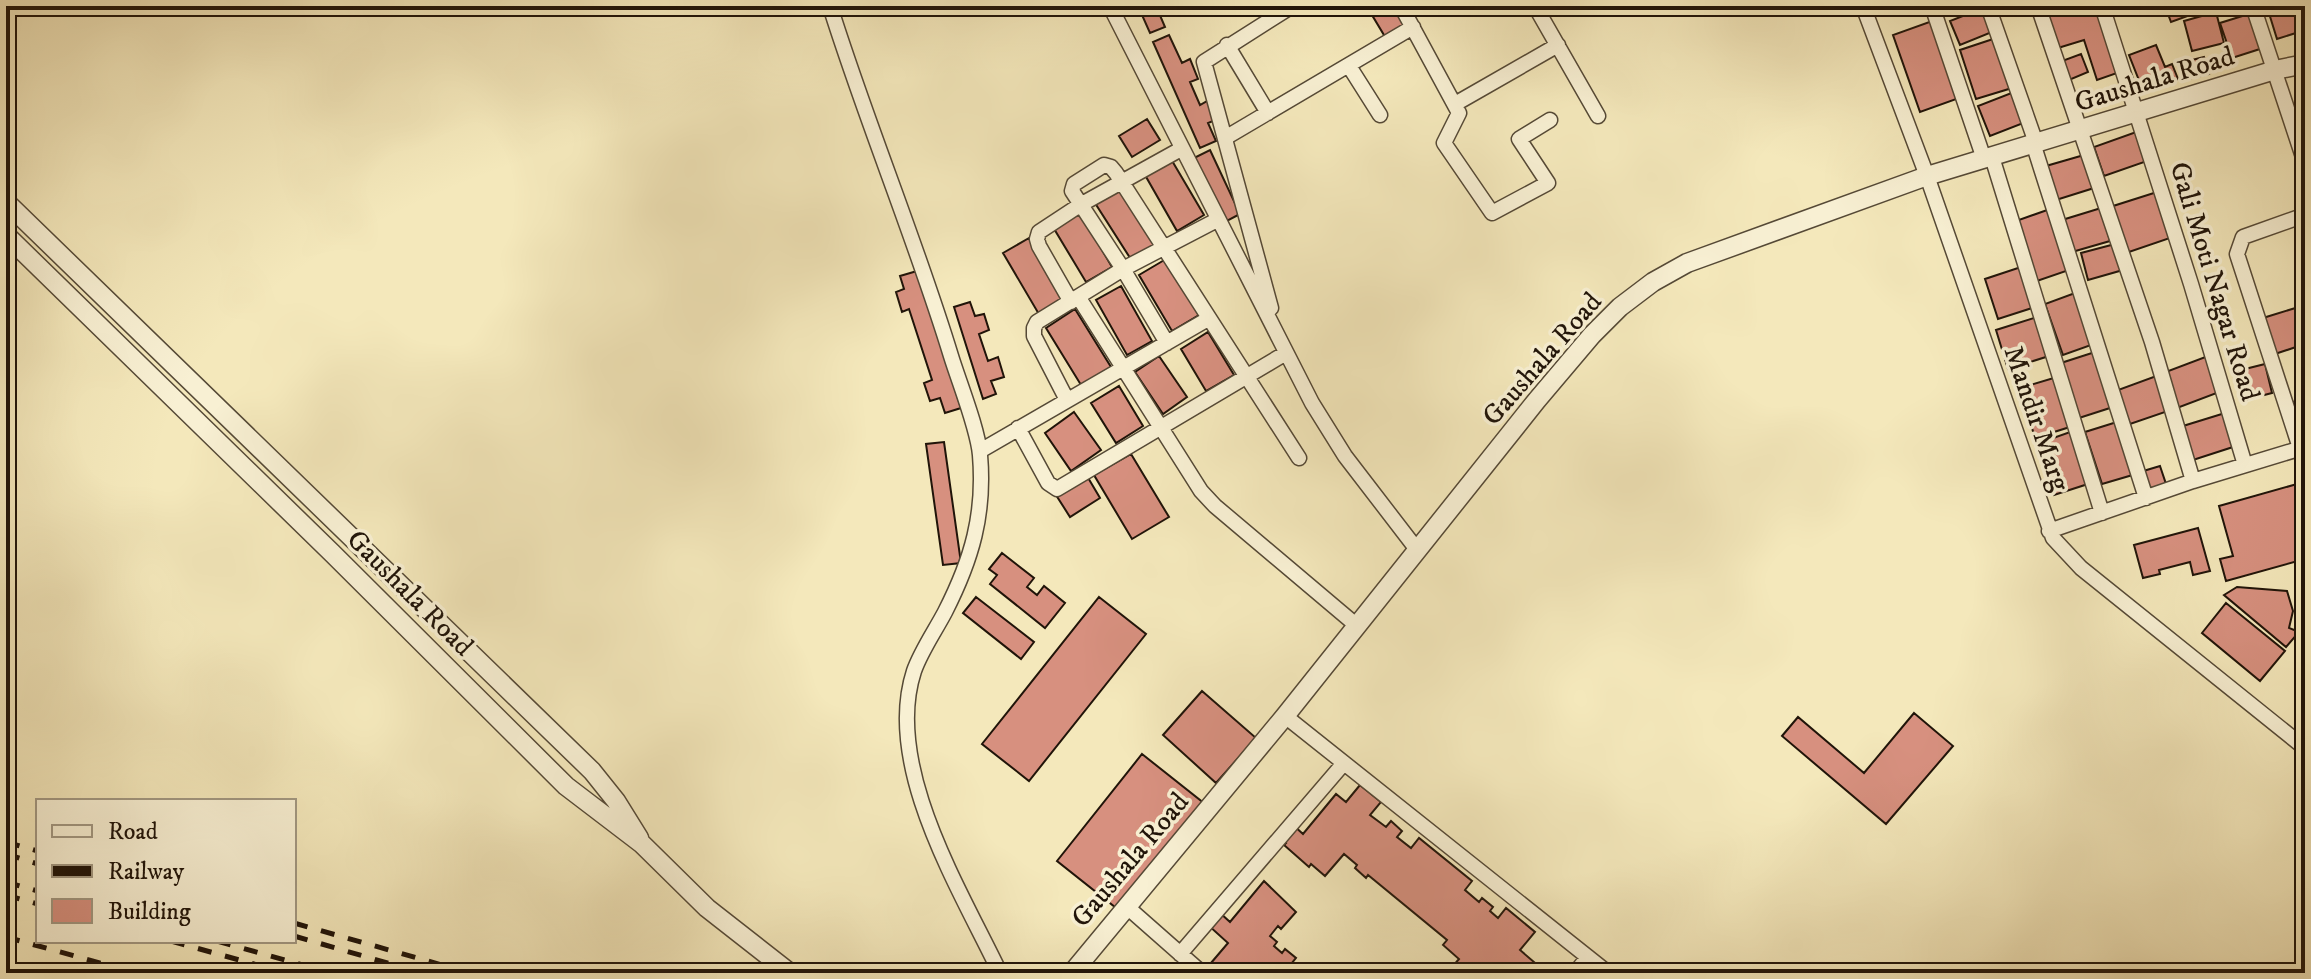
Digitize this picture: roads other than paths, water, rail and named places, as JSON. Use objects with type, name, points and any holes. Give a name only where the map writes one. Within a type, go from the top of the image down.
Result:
[{"type":"street","points":[[830,6],[856,88],[940,318],[980,451],[979,524],[971,555],[962,579],[915,668],[908,696],[907,727],[910,761],[935,837],[1000,973]]},
{"type":"street","points":[[1110,6],[1312,403],[1345,456],[1418,551]]},
{"type":"street","points":[[1278,336],[1204,62],[1292,6]]},
{"type":"street","points":[[1401,6],[1459,113],[1444,143],[1492,213],[1548,183],[1519,139],[1550,120]]},
{"type":"street","points":[[1535,6],[1598,116]]},
{"type":"street","name":"Mandir Marg","points":[[1863,6],[1927,176],[2049,531],[2081,568],[2305,748]]},
{"type":"street","points":[[1932,6],[1988,158],[2102,513]]},
{"type":"street","points":[[1988,6],[2146,498]]},
{"type":"street","points":[[2038,6],[2152,342],[2193,481]]},
{"type":"street","name":"Gali Moti Nagar Road","points":[[2102,6],[2245,465]]},
{"type":"street","points":[[2253,6],[2305,163]]},
{"type":"street","points":[[1225,138],[1413,27]]},
{"type":"street","points":[[1227,45],[1268,113]]},
{"type":"street","points":[[1455,104],[1558,45]]},
{"type":"street","name":"Gaushala Road","points":[[1072,973],[1285,716],[1537,400],[1592,335],[1620,307],[1653,282],[1687,263],[1927,176],[2275,70],[2305,64]]},
{"type":"street","points":[[1349,66],[1380,115]]},
{"type":"street","points":[[1181,149],[1044,226],[1037,239],[1190,476],[1215,506],[1356,625]]},
{"type":"street","points":[[1167,343],[1072,191],[1074,184],[1104,165],[1111,167],[1122,182],[1299,458]]},
{"type":"street","points":[[6,202],[592,771],[616,801],[642,844]]},
{"type":"street","points":[[2049,531],[2193,481],[2303,448],[2237,254],[2243,237],[2305,215]]},
{"type":"street","points":[[1067,400],[1034,336],[1037,322],[1123,269],[1217,220]]},
{"type":"street","name":"Gaushala Road","points":[[6,235],[344,564],[566,786],[642,844],[707,908],[790,973]]},
{"type":"street","points":[[980,451],[1208,319]]},
{"type":"street","points":[[1018,428],[1048,483],[1057,489],[1286,353]]},
{"type":"street","points":[[1285,716],[1608,973]]},
{"type":"street","points":[[1180,954],[1344,763]]},
{"type":"street","points":[[1126,906],[1202,973]]},
{"type":"street","points":[[1575,973],[1588,957]]},
{"type":"railway","points":[[6,842],[36,850]]},
{"type":"railway","points":[[6,854],[36,863]]},
{"type":"railway","points":[[6,882],[36,890]]},
{"type":"railway","points":[[6,895],[36,903]]},
{"type":"railway","points":[[296,924],[470,973]]},
{"type":"railway","points":[[6,937],[136,973]]},
{"type":"railway","points":[[296,937],[422,973]]},
{"type":"railway","points":[[178,943],[286,973]]},
{"type":"railway","points":[[224,943],[331,973]]}]
